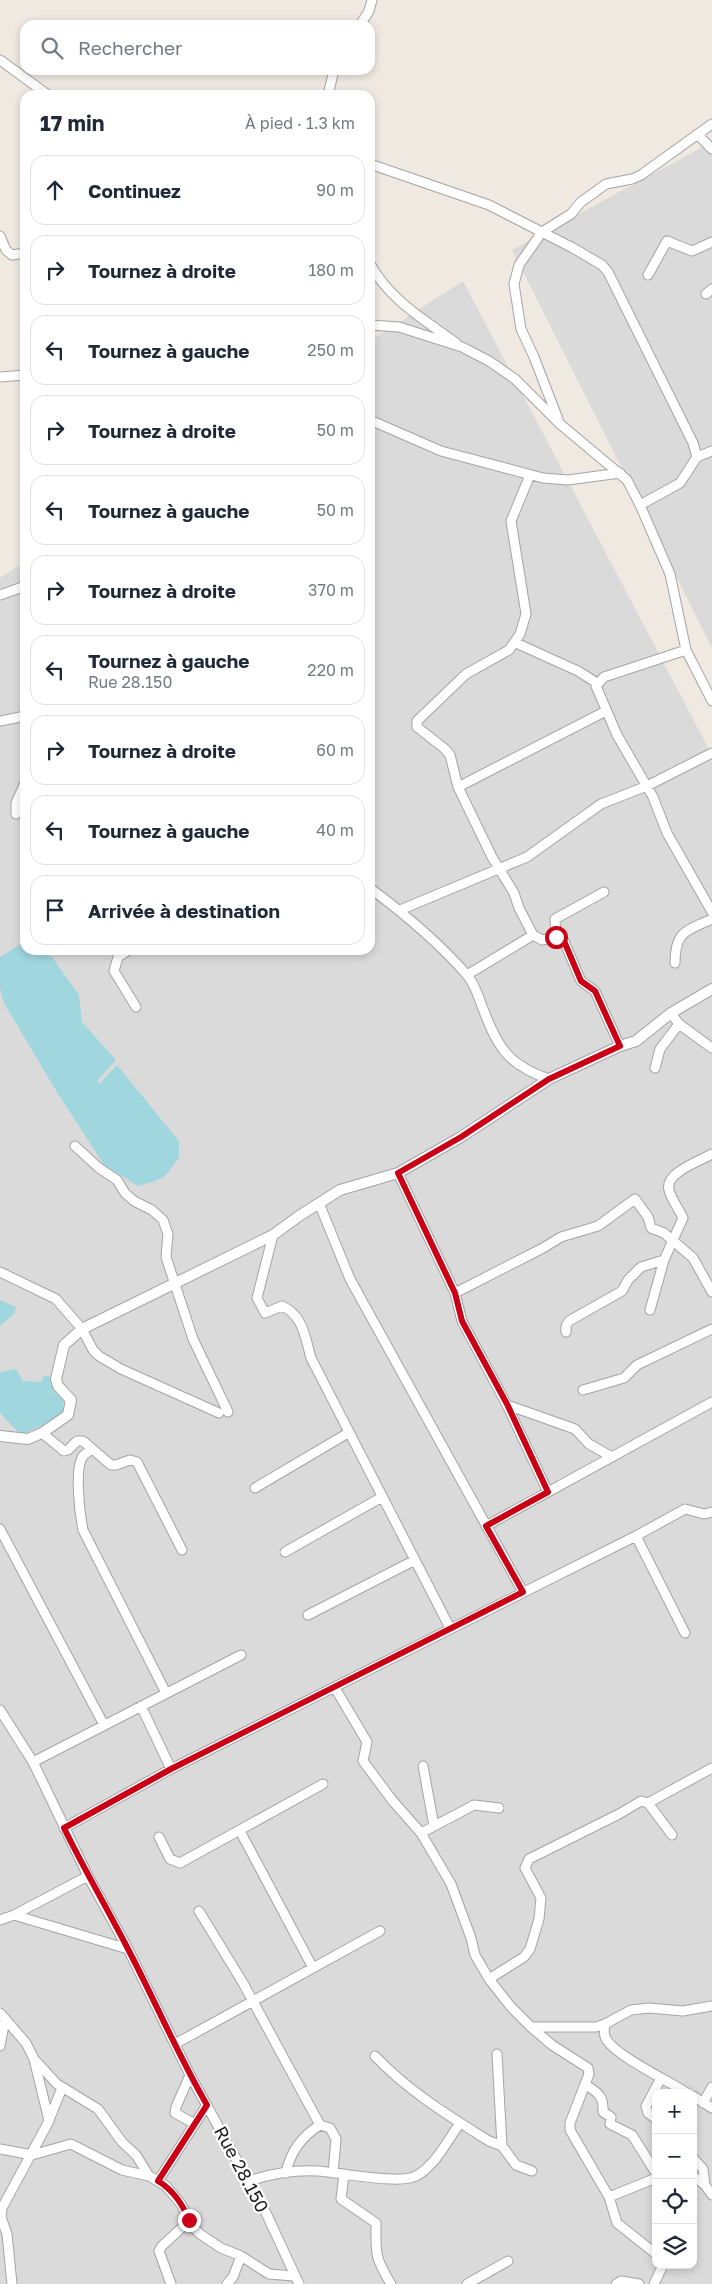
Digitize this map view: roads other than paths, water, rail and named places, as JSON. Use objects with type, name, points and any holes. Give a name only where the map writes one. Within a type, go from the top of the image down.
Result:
[{"type":"street","points":[[363,20],[369,11],[372,0]]},
{"type":"street","points":[[0,60],[20,75]]},
{"type":"street","points":[[21,75],[41,90]]},
{"type":"street","points":[[329,90],[333,75]]},
{"type":"street","points":[[560,424],[521,329],[515,302],[514,284],[519,265],[542,232],[572,214],[581,202],[606,184],[632,179],[641,175],[712,124]]},
{"type":"street","points":[[697,134],[712,149]]},
{"type":"street","points":[[375,166],[489,205],[573,248],[608,272],[692,442],[697,457]]},
{"type":"street","points":[[0,236],[6,250],[12,255],[20,254]]},
{"type":"street","points":[[648,274],[667,241],[692,251],[712,242]]},
{"type":"street","points":[[375,272],[388,291],[401,304],[462,348]]},
{"type":"street","points":[[375,325],[399,327],[462,348],[489,361],[515,379],[560,424],[627,480],[670,574],[686,650],[712,701]]},
{"type":"street","points":[[0,377],[20,375]]},
{"type":"street","points":[[375,422],[441,450],[543,478],[568,480],[620,473]]},
{"type":"street","points":[[640,505],[680,483],[697,457],[712,451]]},
{"type":"street","points":[[530,475],[512,521],[526,614],[516,643],[510,650],[466,674],[417,721],[417,727],[445,748],[450,755],[458,787],[492,857],[514,893],[519,908],[533,935],[542,940],[556,937],[564,941],[581,981],[595,991],[620,1046]]},
{"type":"street","points":[[0,595],[20,588]]},
{"type":"street","points":[[516,643],[578,671],[597,683],[606,711],[617,735],[647,786],[667,833],[712,912]]},
{"type":"street","points":[[597,683],[604,677],[686,650]]},
{"type":"street","points":[[458,787],[606,711]]},
{"type":"street","points":[[0,721],[20,717]]},
{"type":"street","points":[[400,910],[527,857],[601,804],[647,786],[712,753]]},
{"type":"street","points":[[16,814],[16,802],[20,794]]},
{"type":"street","points":[[375,892],[400,910],[467,975],[476,989],[490,1026],[504,1052],[520,1066],[549,1079]]},
{"type":"street","points":[[556,937],[555,919],[604,892]]},
{"type":"street","points":[[675,963],[675,948],[682,934],[712,919]]},
{"type":"street","points":[[467,975],[533,935]]},
{"type":"street","points":[[120,955],[114,971],[136,1007]]},
{"type":"street","points":[[0,1436],[28,1439],[42,1433],[69,1413],[70,1398],[58,1386],[56,1379],[64,1345],[82,1329],[273,1235],[340,1190],[398,1173],[461,1137],[549,1079],[620,1046],[636,1041],[671,1013],[712,989]]},
{"type":"street","points":[[671,1013],[679,1024],[712,1048]]},
{"type":"street","points":[[655,1068],[660,1049],[679,1024]]},
{"type":"street","points":[[0,1272],[56,1299],[82,1329],[93,1350],[99,1356],[121,1369],[223,1413],[193,1339],[166,1257],[168,1234],[163,1220],[152,1210],[134,1201],[117,1180],[98,1168],[75,1146]]},
{"type":"street","points":[[650,1310],[664,1260],[683,1218],[668,1188],[670,1180],[674,1174],[712,1154]]},
{"type":"street","points":[[398,1173],[455,1293],[462,1321],[507,1404],[548,1492]]},
{"type":"street","points":[[455,1293],[561,1237],[598,1226],[635,1199],[648,1217],[651,1228],[664,1233],[692,1258],[712,1292]]},
{"type":"street","points":[[319,1203],[350,1279],[523,1592]]},
{"type":"street","points":[[273,1235],[257,1298],[265,1313],[282,1306],[296,1315],[302,1324],[311,1358],[450,1628]]},
{"type":"street","points":[[566,1332],[566,1326],[570,1321],[622,1291],[628,1280],[641,1267],[664,1260]]},
{"type":"street","points":[[583,1390],[624,1378],[637,1365],[712,1329]]},
{"type":"street","points":[[486,1526],[712,1402]]},
{"type":"street","points":[[507,1404],[575,1429],[590,1444],[612,1457]]},
{"type":"street","points":[[42,1433],[64,1451],[68,1450],[77,1441],[83,1441],[111,1465],[130,1460],[137,1462],[182,1550]]},
{"type":"street","points":[[255,1488],[348,1433]]},
{"type":"street","points":[[92,1448],[83,1456],[80,1464],[78,1508],[83,1530],[166,1693]]},
{"type":"street","points":[[285,1552],[382,1496]]},
{"type":"street","points":[[64,1828],[171,1769],[636,1536],[685,1509],[704,1514],[712,1512]]},
{"type":"street","points":[[0,1529],[104,1725]]},
{"type":"street","points":[[636,1536],[685,1633]]},
{"type":"street","points":[[308,1616],[415,1560]]},
{"type":"street","points":[[33,1762],[241,1655]]},
{"type":"street","points":[[335,1688],[367,1742],[363,1761],[392,1800],[421,1833],[451,1884],[472,1938],[475,1954],[489,1979],[511,2008],[530,2027],[552,2045],[588,2068],[589,2074],[570,2123],[570,2130],[609,2197],[617,2224],[652,2251]]},
{"type":"street","points":[[141,1706],[171,1769]]},
{"type":"street","name":"Rue 28.150","points":[[0,1710],[33,1762],[88,1876],[128,1949],[190,2075],[266,2213],[299,2284]]},
{"type":"street","points":[[423,1766],[434,1826]]},
{"type":"street","points":[[648,1803],[712,1768]]},
{"type":"street","points":[[159,1837],[170,1859],[180,1863],[324,1784]]},
{"type":"street","points":[[489,1979],[524,1957],[530,1950],[540,1919],[541,1898],[525,1868],[529,1858],[620,1814],[641,1801],[648,1803],[672,1835]]},
{"type":"street","points":[[421,1833],[474,1806],[499,1808]]},
{"type":"street","points":[[240,1831],[313,1968]]},
{"type":"street","points":[[0,1920],[14,1915],[88,1876]]},
{"type":"street","points":[[199,1911],[252,2001],[320,2125],[330,2128],[336,2139],[333,2173]]},
{"type":"street","points":[[14,1915],[128,1949]]},
{"type":"street","points":[[175,2044],[380,1930]]},
{"type":"street","points":[[530,2027],[596,2026],[605,2024],[631,2010],[649,2008],[683,2011],[712,2006]]},
{"type":"street","points":[[0,2046],[3,2017]]},
{"type":"street","points":[[3,2017],[26,2043],[34,2059],[49,2121]]},
{"type":"street","points":[[605,2024],[604,2033],[608,2041],[643,2068],[681,2089]]},
{"type":"street","points":[[497,2054],[502,2146]]},
{"type":"street","points":[[375,2056],[392,2074],[414,2092],[460,2123],[502,2146],[516,2165],[532,2171]]},
{"type":"street","points":[[34,2059],[62,2088],[98,2109],[122,2142],[136,2155],[149,2176]]},
{"type":"street","points":[[190,2075],[175,2113],[195,2124]]},
{"type":"street","points":[[655,2089],[661,2078]]},
{"type":"street","points":[[585,2084],[601,2095],[604,2101],[603,2112],[612,2117],[610,2124],[632,2135],[652,2167]]},
{"type":"street","points":[[704,2102],[712,2087]]},
{"type":"street","points":[[12,2284],[7,2240],[1,2216],[3,2205],[49,2121],[62,2088]]},
{"type":"street","points":[[652,2095],[646,2106],[648,2113],[652,2116]]},
{"type":"street","points":[[697,2098],[712,2108]]},
{"type":"street","points":[[158,2181],[207,2105]]},
{"type":"street","points":[[248,2182],[270,2175],[315,2171],[412,2178],[427,2168],[460,2123]]},
{"type":"street","points":[[286,2174],[289,2160],[306,2133],[320,2125]]},
{"type":"street","points":[[0,2149],[32,2154],[71,2144],[122,2170],[149,2176],[166,2186],[181,2204],[189,2220],[200,2234],[221,2248],[241,2256],[269,2274],[294,2276]]},
{"type":"street","points":[[697,2163],[703,2170],[705,2185]]},
{"type":"street","points":[[344,2174],[342,2199],[376,2222],[375,2248],[379,2263],[392,2284]]},
{"type":"street","points":[[609,2197],[654,2179]]},
{"type":"street","points":[[697,2179],[705,2185],[712,2195]]},
{"type":"street","points":[[171,2284],[159,2251],[189,2220]]},
{"type":"street","points":[[0,2250],[7,2240]]},
{"type":"street","points":[[227,2284],[241,2256]]},
{"type":"street","points":[[467,2284],[508,2261]]},
{"type":"street","points":[[654,2284],[661,2269]]},
{"type":"street","points":[[616,2284],[621,2281],[639,2284]]},
{"type":"water","points":[[20,944],[20,955],[48,955],[52,957],[79,995],[82,1022],[116,1060],[97,1081],[99,1084],[117,1065],[179,1141],[179,1158],[163,1177],[138,1186],[104,1165],[55,1089],[4,1003],[0,989],[0,957]]},
{"type":"water","points":[[0,1300],[16,1307],[14,1314],[0,1326]]},
{"type":"water","points":[[16,1369],[23,1381],[42,1382],[43,1376],[49,1376],[55,1393],[64,1398],[62,1416],[21,1435],[0,1413],[0,1372]]}]
